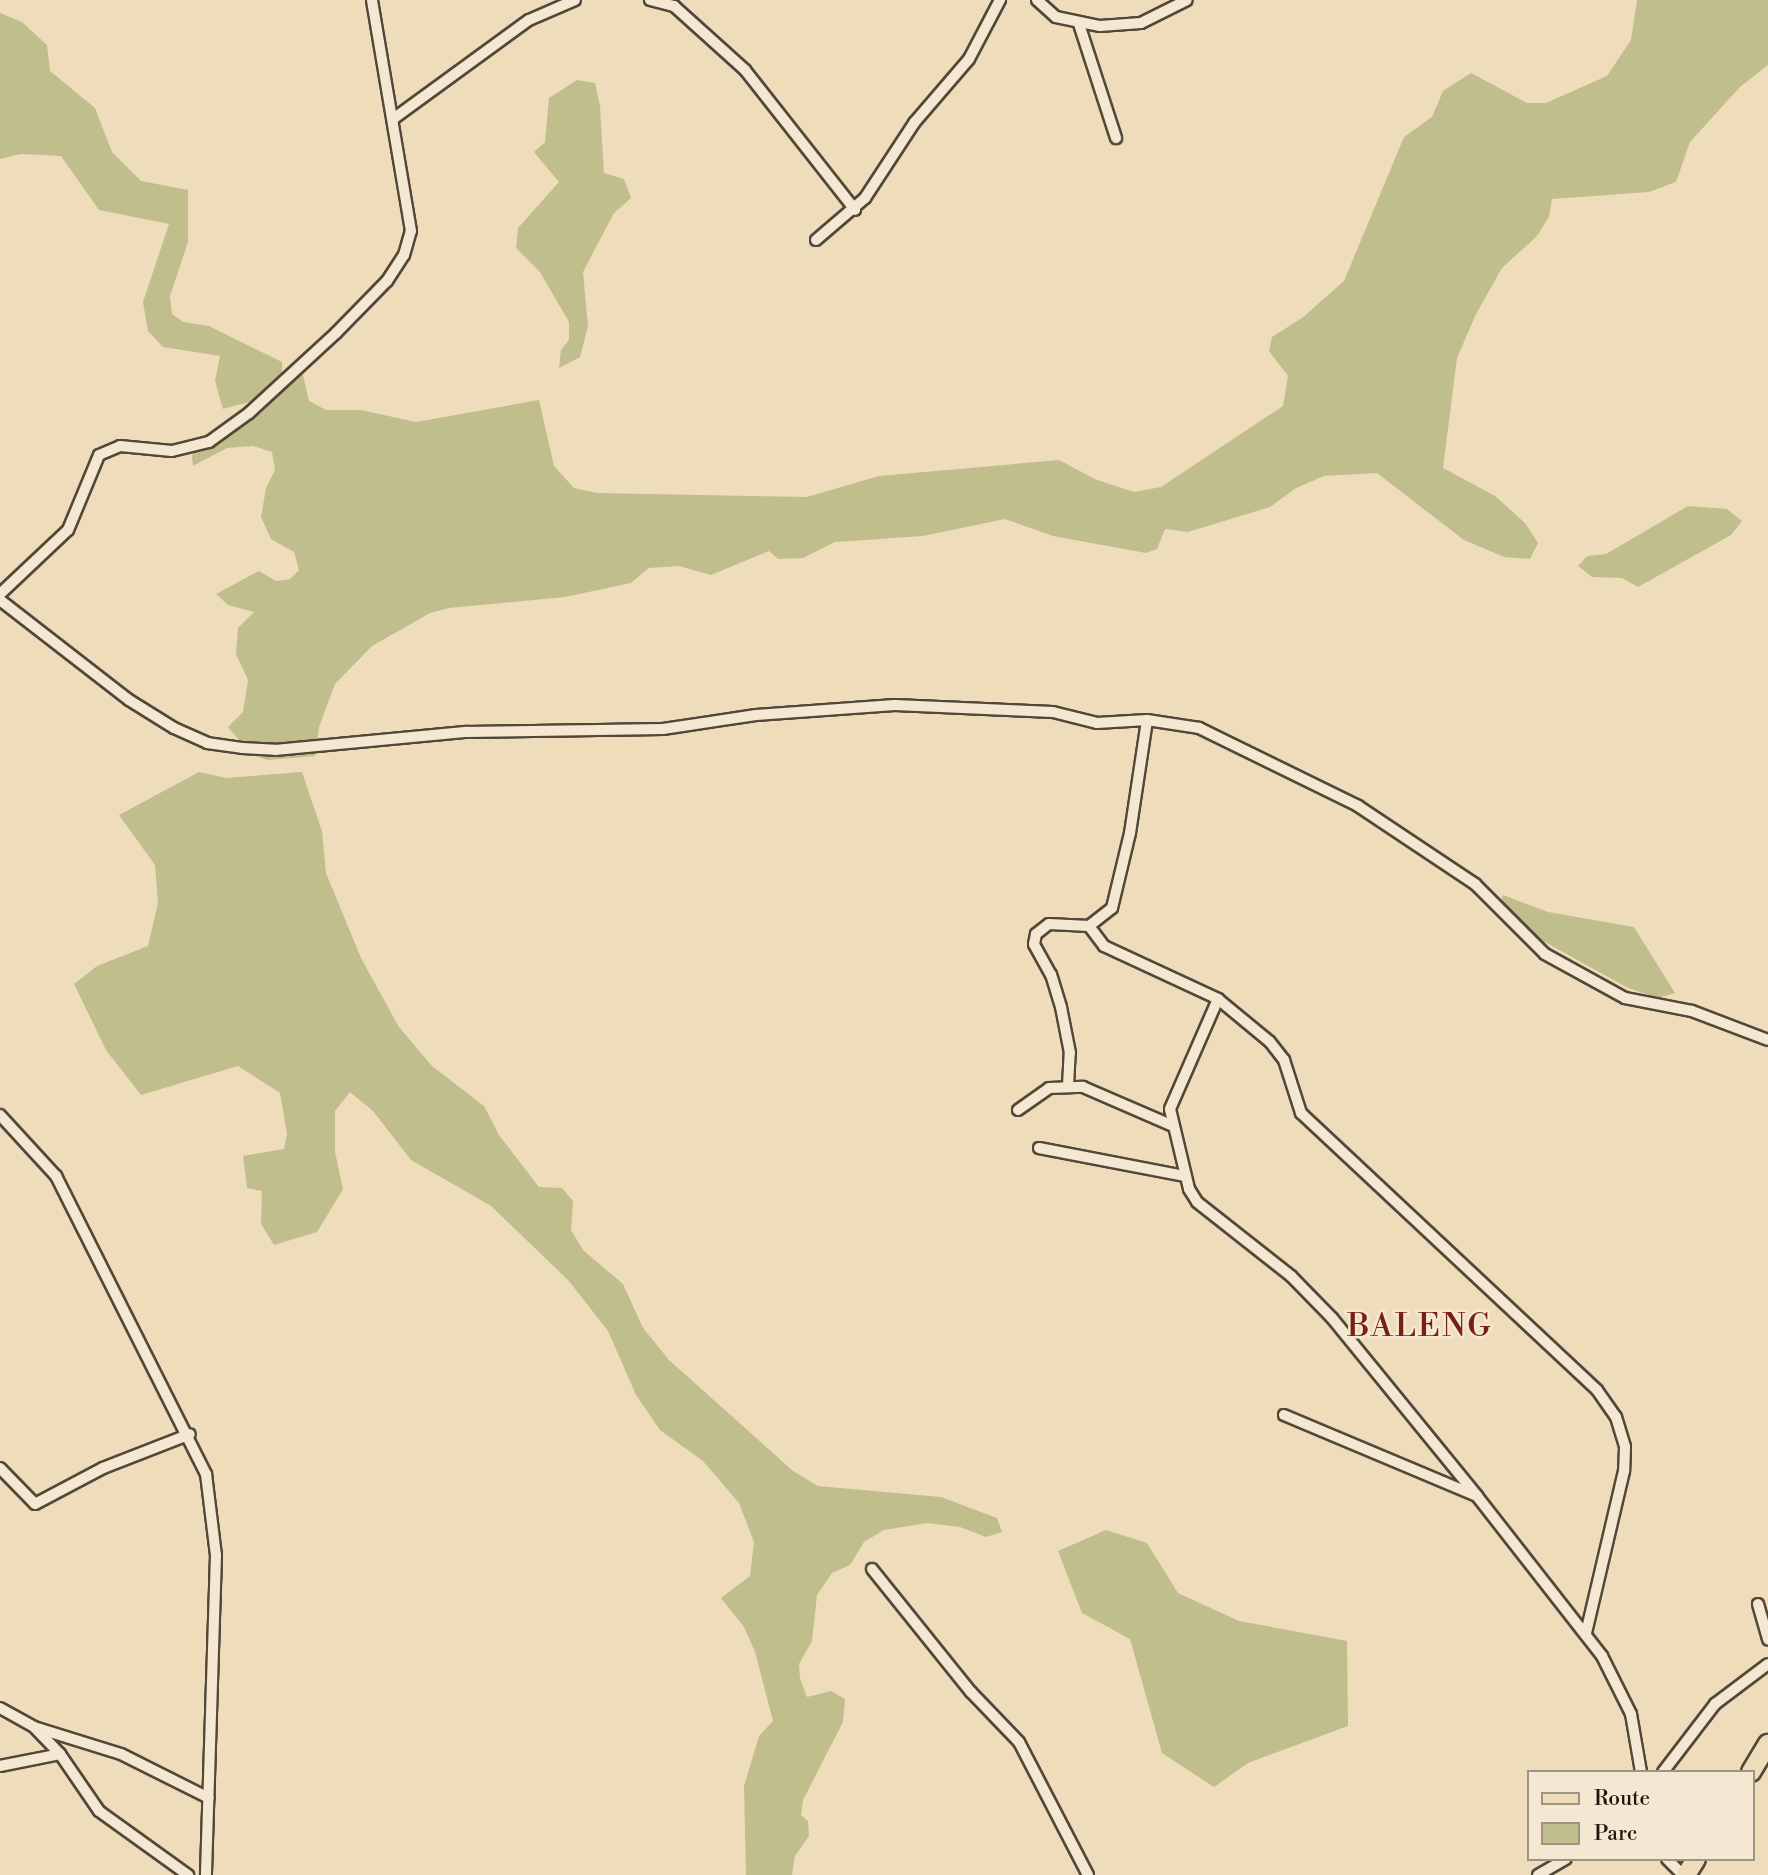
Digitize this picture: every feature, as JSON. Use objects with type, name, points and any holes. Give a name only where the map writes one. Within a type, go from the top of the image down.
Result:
[{"type":"main road","points":[[1752,1770],[1768,1744]]},
{"type":"street","points":[[0,594],[68,530],[99,455],[120,446],[172,451],[209,442],[249,413],[387,281],[404,256],[411,231],[372,0]]},
{"type":"street","points":[[393,119],[529,20],[575,0]]},
{"type":"street","points":[[650,0],[674,6],[745,71],[855,210]]},
{"type":"street","points":[[816,240],[855,210],[915,123],[969,59],[1000,0]]},
{"type":"street","points":[[1037,0],[1056,17],[1079,24],[1141,23],[1186,0]]},
{"type":"street","points":[[1079,24],[1116,138]]},
{"type":"street","points":[[0,600],[163,721],[207,743],[242,748],[275,750],[467,732],[663,729],[755,715],[895,705],[1053,712],[1097,723],[1147,720],[1199,728],[1358,806],[1475,884],[1545,954],[1625,998],[1692,1011],[1768,1040]]},
{"type":"street","points":[[1068,1086],[1070,1053],[1061,1007],[1051,975],[1034,944],[1041,926],[1089,926],[1112,908],[1130,833],[1147,720]]},
{"type":"street","points":[[1089,926],[1104,946],[1218,999],[1284,1060],[1301,1113],[1587,1381],[1615,1417],[1625,1447],[1624,1471],[1586,1633]]},
{"type":"street","points":[[1218,999],[1170,1109],[1171,1125],[1185,1176],[1197,1202],[1291,1276],[1332,1318],[1586,1633],[1631,1714],[1641,1770]]},
{"type":"street","points":[[1018,1110],[1049,1088],[1083,1087],[1171,1125]]},
{"type":"street","points":[[0,1115],[56,1177],[190,1434],[206,1474],[215,1525],[206,1875]]},
{"type":"street","points":[[1039,1148],[1185,1176]]},
{"type":"street","points":[[1284,1415],[1477,1496]]},
{"type":"street","points":[[0,1468],[35,1504],[103,1468],[190,1434]]},
{"type":"street","points":[[872,1569],[971,1692],[1019,1742],[1087,1875]]},
{"type":"street","points":[[1758,1604],[1768,1640]]},
{"type":"street","points":[[1665,1770],[1716,1704],[1768,1664]]},
{"type":"street","points":[[0,1708],[34,1727],[121,1754],[209,1798]]},
{"type":"street","points":[[34,1727],[60,1754],[112,1823],[188,1875]]},
{"type":"street","points":[[0,1766],[60,1754]]},
{"type":"street","points":[[1538,1875],[1562,1861]]},
{"type":"street","points":[[1669,1861],[1684,1875]]},
{"type":"green space","points":[[1637,0],[1768,0],[1768,65],[1740,87],[1690,142],[1676,182],[1649,192],[1552,199],[1549,217],[1537,236],[1502,268],[1476,314],[1457,358],[1443,468],[1495,496],[1525,523],[1538,543],[1530,559],[1504,557],[1464,540],[1377,473],[1324,476],[1296,488],[1270,507],[1188,532],[1165,529],[1157,549],[1146,553],[1053,536],[1005,519],[923,536],[835,542],[803,558],[778,559],[769,551],[711,575],[679,566],[649,568],[631,583],[565,597],[449,608],[430,613],[372,646],[335,684],[319,727],[315,756],[268,760],[252,755],[228,727],[243,712],[248,680],[236,654],[238,628],[254,612],[228,605],[216,594],[259,571],[276,581],[290,579],[299,570],[294,552],[271,539],[261,517],[266,488],[275,470],[272,452],[253,446],[227,448],[193,466],[192,456],[195,445],[241,428],[261,413],[302,371],[309,401],[326,410],[361,410],[416,422],[539,400],[554,466],[574,488],[597,493],[807,497],[879,476],[1059,460],[1097,480],[1134,492],[1161,487],[1283,406],[1288,376],[1269,351],[1272,337],[1302,318],[1344,281],[1404,137],[1432,117],[1443,91],[1471,73],[1527,103],[1546,103],[1607,76],[1631,40]]},
{"type":"green space","points":[[0,13],[22,22],[47,45],[50,71],[95,108],[112,152],[141,181],[188,190],[188,242],[170,296],[172,314],[183,322],[209,326],[282,362],[282,372],[253,401],[223,409],[215,381],[220,356],[163,347],[148,331],[143,302],[169,224],[99,210],[61,156],[21,154],[0,159]]},
{"type":"green space","points":[[577,80],[595,83],[600,106],[604,173],[624,179],[631,198],[614,213],[583,272],[588,326],[580,357],[559,368],[561,350],[569,340],[569,322],[540,272],[516,248],[518,228],[559,182],[534,152],[545,142],[549,98]]},
{"type":"green space","points":[[1688,506],[1727,509],[1742,521],[1731,535],[1638,587],[1622,578],[1592,577],[1578,566],[1587,556],[1606,554]]},
{"type":"green space","points":[[199,772],[226,778],[302,772],[322,831],[326,873],[361,958],[399,1027],[432,1066],[484,1106],[499,1135],[539,1187],[562,1188],[573,1201],[571,1230],[583,1250],[623,1284],[643,1328],[669,1360],[793,1471],[818,1486],[941,1497],[997,1518],[1002,1532],[986,1537],[960,1527],[927,1523],[884,1530],[864,1542],[850,1565],[832,1573],[817,1595],[812,1641],[799,1664],[800,1678],[807,1697],[831,1691],[845,1699],[843,1722],[803,1800],[801,1815],[808,1821],[809,1836],[795,1856],[792,1875],[746,1875],[744,1786],[759,1736],[773,1721],[755,1652],[744,1627],[721,1598],[750,1576],[754,1542],[739,1503],[703,1461],[660,1430],[636,1395],[608,1331],[569,1281],[491,1206],[411,1160],[373,1111],[350,1092],[335,1111],[335,1152],[343,1189],[317,1232],[274,1245],[261,1224],[262,1191],[247,1188],[243,1156],[284,1149],[287,1134],[280,1093],[238,1066],[141,1095],[106,1050],[74,984],[97,966],[148,946],[158,903],[155,865],[119,815]]},
{"type":"green space","points":[[1503,895],[1548,912],[1634,927],[1675,993],[1658,998],[1628,988],[1523,930],[1499,907]]},
{"type":"green space","points":[[1106,1530],[1147,1543],[1178,1593],[1239,1621],[1347,1641],[1348,1726],[1248,1763],[1214,1787],[1162,1753],[1130,1639],[1082,1613],[1058,1551]]},
{"type":"district","name":"BALENG","points":[[1420,1326]]}]
